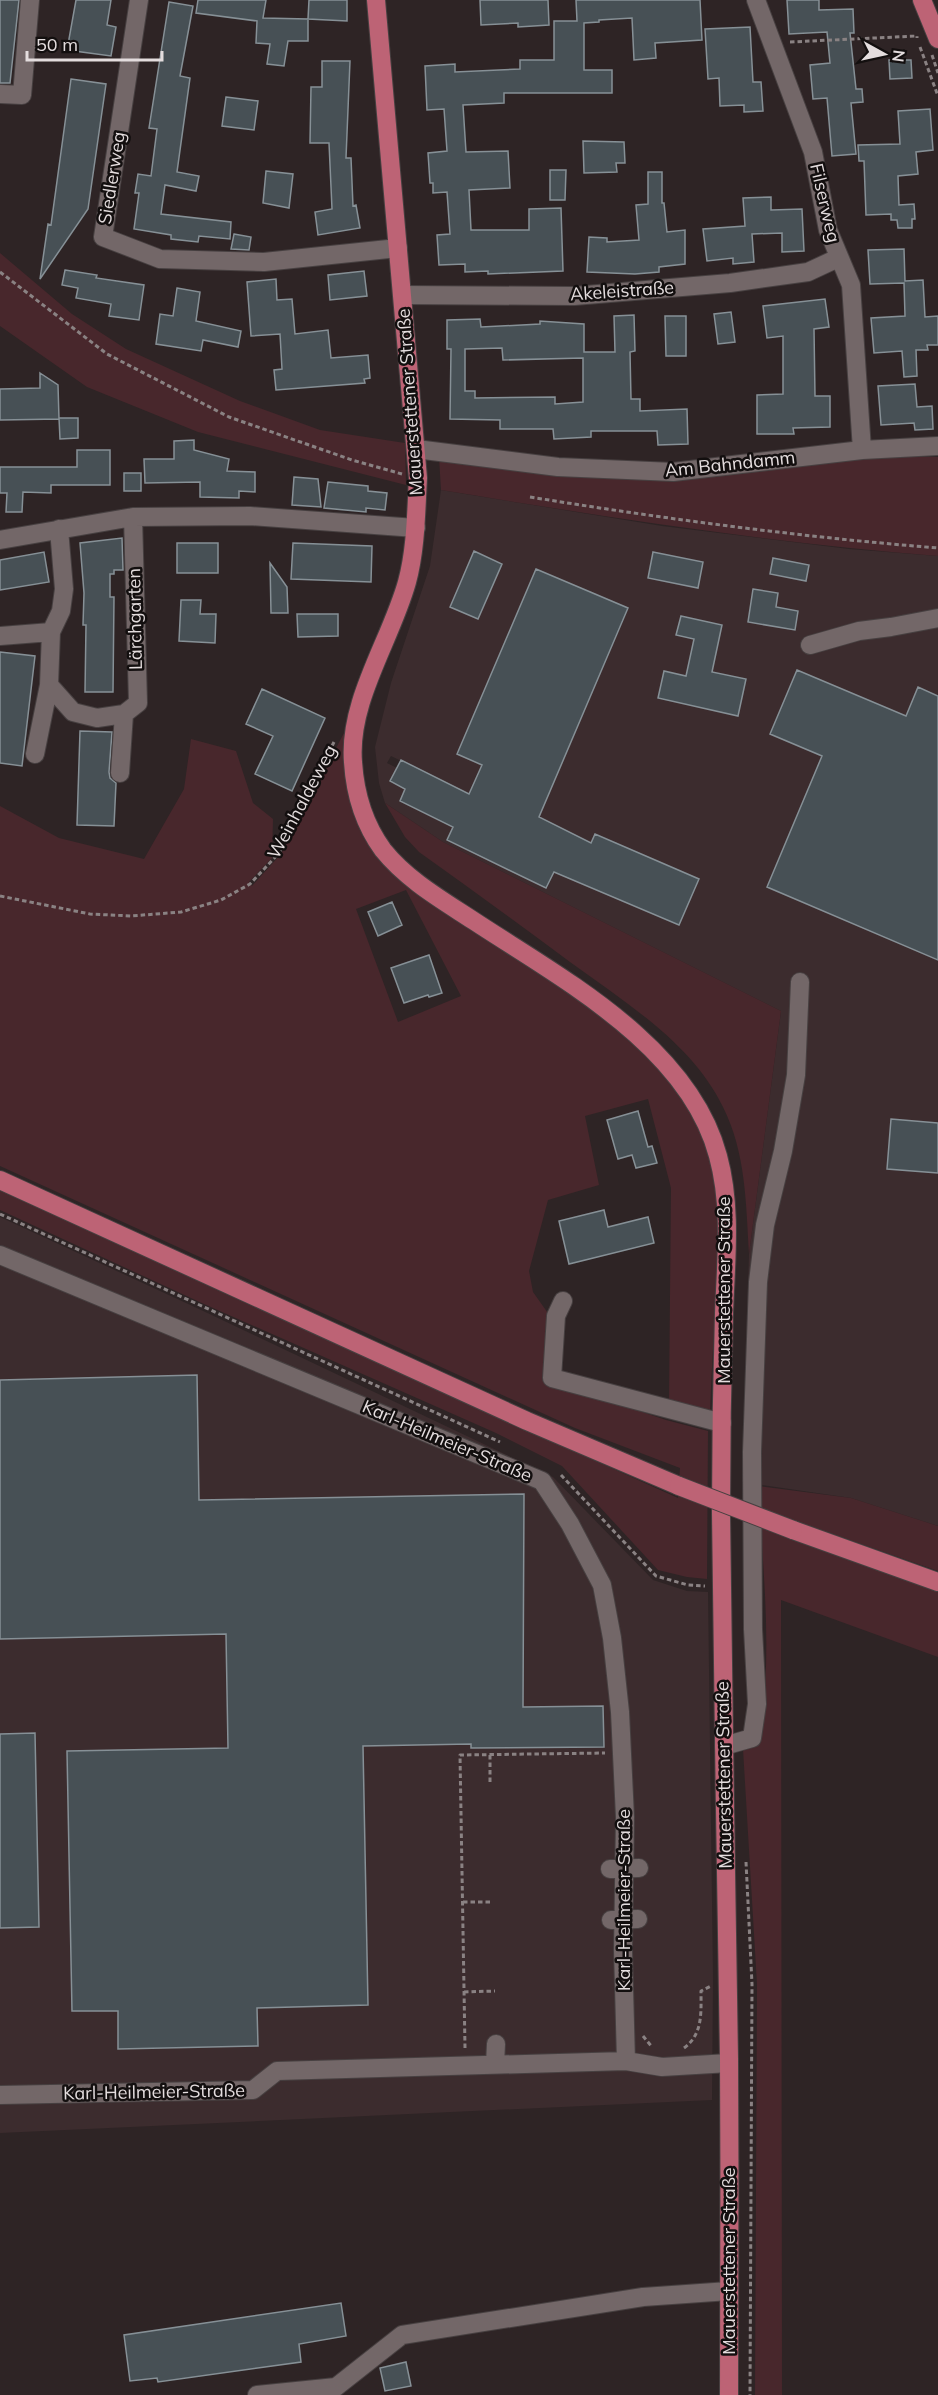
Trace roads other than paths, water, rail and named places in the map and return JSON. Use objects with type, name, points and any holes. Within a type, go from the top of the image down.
[{"type":"main road","name":"Mauerstettener Straße","points":[[376,0],[418,478],[416,528],[407,582],[357,716],[352,756],[357,799],[367,824],[384,851],[419,885],[585,994],[652,1049],[682,1083],[705,1122],[716,1149],[725,1192],[728,1244],[721,1512],[729,2064],[729,2395]]},
{"type":"main road","points":[[922,0],[938,39]]},
{"type":"main road","points":[[0,1180],[527,1421],[679,1486],[938,1582]]},
{"type":"street","points":[[0,94],[22,95],[30,0]]},
{"type":"street","name":"Siedlerweg","points":[[139,0],[103,237],[160,259],[264,262],[398,248]]},
{"type":"street","name":"Filserweg","points":[[756,0],[813,152],[828,230],[851,285],[862,450]]},
{"type":"street","name":"Akeleistraße","points":[[402,295],[574,296],[730,283],[808,272],[838,258]]},
{"type":"street","name":"Am Bahndamm","points":[[416,449],[558,467],[673,472],[862,450],[938,446]]},
{"type":"street","points":[[0,540],[133,517],[250,516],[416,528]]},
{"type":"street","name":"Lärchgarten","points":[[120,773],[124,714],[138,703],[133,517]]},
{"type":"street","points":[[35,754],[49,686],[51,632],[61,611],[64,589],[59,529]]},
{"type":"street","points":[[810,645],[859,631],[938,618]]},
{"type":"street","points":[[0,636],[51,632]]},
{"type":"street","points":[[49,686],[73,712],[97,718],[124,714]]},
{"type":"street","points":[[724,1746],[752,1738],[757,1704],[753,1629],[752,1452],[758,1282],[765,1225],[783,1151],[796,1075],[800,982]]},
{"type":"street","name":"Karl-Heilmeier-Straße","points":[[0,1255],[542,1481],[570,1524],[602,1585],[612,1638],[622,1752],[624,1817],[624,1969],[618,2020],[626,2061]]},
{"type":"street","points":[[564,1301],[556,1316],[552,1378],[722,1423]]},
{"type":"street","points":[[495,2064],[496,2044]]},
{"type":"street","name":"Karl-Heilmeier-Straße","points":[[0,2095],[253,2090],[278,2071],[668,2060],[729,2064]]},
{"type":"street","points":[[257,2395],[336,2387],[402,2335],[643,2297],[729,2291]]}]
